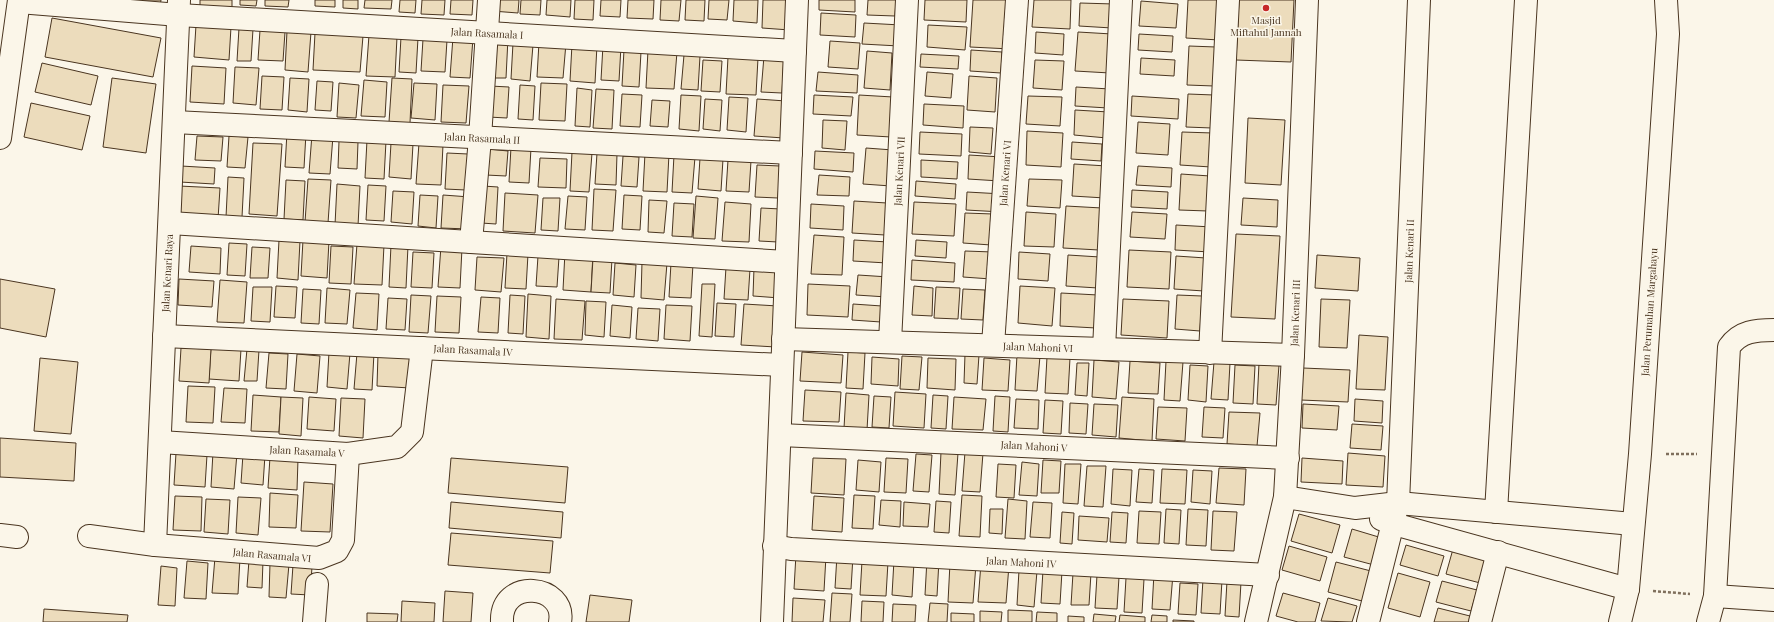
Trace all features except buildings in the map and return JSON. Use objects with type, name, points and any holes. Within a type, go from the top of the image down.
[{"type":"street","points":[[470,242],[480,138],[489,0]]},
{"type":"street","points":[[772,622],[797,0]]},
{"type":"street","name":"Jalan Kenari VII","points":[[890,342],[907,0]]},
{"type":"street","name":"Jalan Kenari VI","points":[[994,346],[1017,0]]},
{"type":"street","points":[[1104,349],[1121,0]]},
{"type":"street","points":[[1210,352],[1228,0]]},
{"type":"street","name":"Jalan Kenari III","points":[[1256,622],[1285,497],[1294,355],[1307,0]]},
{"type":"street","name":"Jalan Kenari II","points":[[1368,622],[1394,524],[1398,503],[1419,0]]},
{"type":"street","points":[[1496,512],[1526,0]]},
{"type":"street","name":"Jalan Perumahan Margahayu","points":[[1620,622],[1628,589],[1640,454],[1668,34],[1666,0]]},
{"type":"street","points":[[0,138],[19,1]]},
{"type":"street","name":"Jalan Rasamala I","points":[[19,1],[179,7],[486,33],[795,51]]},
{"type":"street","name":"Jalan Kenari Raya","points":[[155,546],[179,7]]},
{"type":"street","name":"Jalan Rasamala II","points":[[174,122],[790,153]]},
{"type":"street","points":[[170,222],[786,262]]},
{"type":"street","points":[[1708,622],[1715,596],[1729,347],[1734,340],[1749,332],[1774,330]]},
{"type":"street","name":"Jalan Rasamala IV","points":[[164,336],[782,365]]},
{"type":"street","name":"Jalan Mahoni VI","points":[[783,339],[1294,355]]},
{"type":"street","name":"Jalan Rasamala V","points":[[160,442],[348,454],[397,447],[412,432],[422,348]]},
{"type":"street","name":"Jalan Mahoni V","points":[[780,434],[1288,458]]},
{"type":"street","name":"Jalan Rasamala VI","points":[[89,536],[155,546],[319,558],[337,551],[343,540],[348,454]]},
{"type":"street","points":[[1285,497],[1356,508],[1394,524],[1628,589]]},
{"type":"street","points":[[1356,508],[1398,503],[1633,524]]},
{"type":"street","name":"Jalan Mahoni IV","points":[[774,546],[799,549],[1268,575]]},
{"type":"street","points":[[1480,622],[1498,552]]},
{"type":"street","points":[[314,622],[317,584]]},
{"type":"street","points":[[502,622],[503,610],[508,601],[515,594],[535,590],[545,594],[553,600],[558,608],[560,622]]},
{"type":"street","points":[[1715,596],[1774,600]]},
{"type":"path","points":[[1640,454],[1723,455]]},
{"type":"path","points":[[1628,589],[1715,596]]},
{"type":"place","name":"Masjid Miftahul Jannah","points":[[1266,8]]}]
